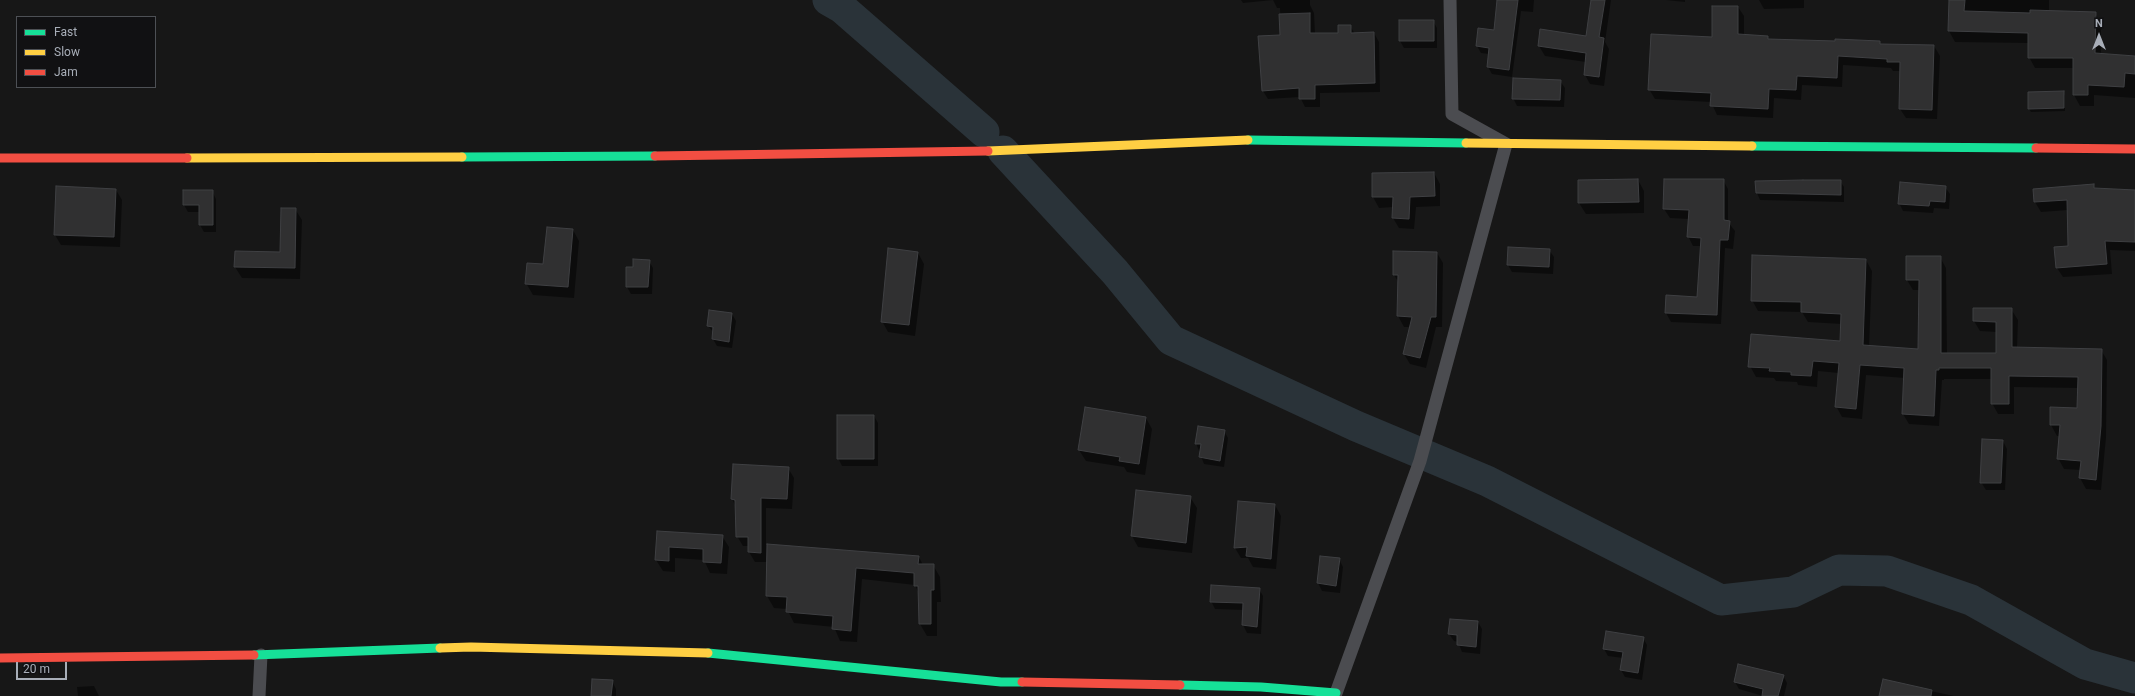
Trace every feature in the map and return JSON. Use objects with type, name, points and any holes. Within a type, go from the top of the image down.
[{"type":"street","points":[[1450,0],[1452,114],[1506,144]]},
{"type":"street","points":[[0,158],[622,157],[1003,151],[1252,140],[1506,144],[2135,149]]},
{"type":"street","points":[[0,658],[261,655],[471,647],[712,653],[1001,682],[1261,687],[1336,694],[1420,461],[1506,144]]},
{"type":"street","points":[[259,696],[261,655]]},
{"type":"building","points":[[1497,0],[1518,0],[1509,70],[1487,67],[1489,48],[1476,46],[1478,28],[1494,30]]},
{"type":"building","points":[[1591,0],[1605,0],[1599,37],[1604,38],[1599,77],[1584,75],[1586,53],[1538,46],[1540,29],[1586,36]]},
{"type":"building","points":[[1949,0],[1965,0],[1964,11],[2030,13],[2030,10],[2096,12],[2095,53],[2135,56],[2135,74],[2125,73],[2124,87],[2088,85],[2088,95],[2073,95],[2073,58],[2028,58],[2028,33],[1948,31]]},
{"type":"building","points":[[1712,6],[1738,6],[1738,34],[1768,36],[1768,39],[1835,41],[1835,39],[1880,41],[1880,44],[1934,45],[1932,110],[1899,109],[1900,62],[1887,62],[1887,59],[1838,56],[1837,78],[1797,76],[1796,90],[1769,89],[1768,109],[1710,106],[1711,93],[1648,90],[1651,34],[1712,37]]},
{"type":"building","points":[[1310,13],[1310,33],[1338,33],[1338,25],[1351,25],[1351,33],[1374,32],[1375,83],[1315,85],[1315,99],[1299,99],[1299,88],[1262,91],[1258,36],[1280,35],[1279,14]]},
{"type":"building","points":[[1399,20],[1434,20],[1434,41],[1399,41]]},
{"type":"building","points":[[1513,78],[1561,80],[1560,100],[1512,99]]},
{"type":"building","points":[[2064,91],[2064,108],[2028,109],[2028,92]]},
{"type":"building","points":[[1434,172],[1435,196],[1410,197],[1409,219],[1392,218],[1393,197],[1372,197],[1372,173]]},
{"type":"building","points":[[1638,179],[1639,202],[1578,203],[1578,180]]},
{"type":"building","points":[[1664,179],[1724,179],[1724,220],[1730,221],[1728,240],[1720,240],[1717,315],[1665,313],[1666,295],[1697,297],[1701,238],[1687,237],[1689,210],[1663,209]]},
{"type":"building","points":[[1841,180],[1841,195],[1756,193],[1755,181]]},
{"type":"building","points":[[1900,182],[1946,186],[1945,202],[1930,201],[1929,206],[1898,204]]},
{"type":"building","points":[[2094,184],[2094,188],[2135,190],[2135,242],[2105,241],[2107,264],[2056,268],[2054,247],[2068,246],[2067,200],[2034,202],[2033,189]]},
{"type":"building","points":[[56,186],[116,189],[114,237],[54,235]]},
{"type":"building","points":[[183,190],[213,190],[213,225],[199,225],[199,205],[183,205]]},
{"type":"building","points":[[281,208],[296,208],[295,268],[234,267],[235,251],[280,252]]},
{"type":"building","points":[[547,227],[573,229],[568,287],[525,284],[527,263],[543,264]]},
{"type":"building","points":[[1508,247],[1550,249],[1549,267],[1507,265]]},
{"type":"building","points":[[888,248],[918,252],[909,325],[881,322]]},
{"type":"building","points":[[1393,251],[1437,252],[1436,317],[1431,317],[1420,358],[1403,354],[1412,317],[1397,316],[1398,275],[1393,275]]},
{"type":"building","points":[[1752,255],[1866,259],[1863,345],[1918,349],[1919,280],[1906,280],[1906,256],[1941,256],[1941,353],[1996,353],[1996,322],[1973,321],[1973,308],[2012,308],[2012,347],[2102,349],[2101,426],[2096,480],[2079,478],[2081,461],[2057,459],[2060,425],[2050,425],[2050,407],[2077,408],[2078,377],[2009,376],[2009,404],[1991,404],[1991,368],[1939,368],[1939,370],[1936,370],[1934,416],[1902,414],[1904,368],[1860,365],[1856,409],[1835,407],[1839,363],[1813,361],[1811,376],[1791,375],[1791,372],[1769,371],[1770,368],[1748,367],[1751,334],[1840,341],[1841,314],[1801,312],[1801,302],[1751,301]]},
{"type":"building","points":[[633,259],[650,260],[648,287],[626,287],[626,267],[633,267]]},
{"type":"building","points":[[709,310],[732,313],[729,342],[712,339],[713,327],[707,326]]},
{"type":"building","points":[[1085,407],[1146,417],[1139,464],[1119,461],[1120,457],[1078,450]]},
{"type":"building","points":[[837,415],[874,415],[874,459],[837,459]]},
{"type":"building","points":[[1198,426],[1225,430],[1220,461],[1199,457],[1201,444],[1195,444]]},
{"type":"building","points":[[1982,439],[2003,440],[2001,483],[1980,483]]},
{"type":"building","points":[[733,464],[789,467],[787,499],[761,498],[761,553],[748,552],[748,537],[736,537],[735,500],[731,499]]},
{"type":"building","points":[[1136,490],[1191,496],[1186,543],[1131,536]]},
{"type":"building","points":[[1238,501],[1275,504],[1271,559],[1246,556],[1247,547],[1234,548]]},
{"type":"building","points":[[657,531],[723,535],[721,563],[703,562],[703,549],[669,547],[669,561],[655,560]]},
{"type":"building","points":[[767,544],[919,556],[918,564],[934,564],[934,590],[931,590],[931,624],[919,624],[918,586],[914,586],[914,573],[856,568],[851,631],[832,629],[833,616],[786,612],[787,597],[766,596]]},
{"type":"building","points":[[1320,556],[1340,558],[1336,586],[1317,583]]},
{"type":"building","points":[[1211,585],[1260,588],[1257,627],[1242,625],[1243,603],[1210,602]]},
{"type":"building","points":[[1450,619],[1478,621],[1476,647],[1457,645],[1457,635],[1448,634]]},
{"type":"building","points":[[1606,631],[1644,637],[1638,673],[1620,670],[1623,652],[1603,649]]},
{"type":"building","points":[[1738,664],[1784,675],[1778,696],[1762,696],[1763,689],[1734,682]]},
{"type":"building","points":[[592,679],[613,680],[611,696],[591,696]]},
{"type":"building","points":[[1883,679],[1932,690],[1931,696],[1879,696]]},
{"type":"waterway","points":[[828,0],[842,8],[984,132]]},
{"type":"waterway","points":[[1003,151],[1115,272],[1171,340],[1356,426],[1487,481],[1721,600],[1793,592],[1839,570],[1887,571],[1971,600],[2085,664],[2135,678]]},
{"type":"traffic: fast","points":[[1248,140],[1466,143]]},
{"type":"traffic: fast","points":[[1752,146],[2036,148]]},
{"type":"traffic: fast","points":[[462,157],[655,156]]},
{"type":"traffic: fast","points":[[254,655],[440,648]]},
{"type":"traffic: fast","points":[[708,653],[1001,682],[1022,682]]},
{"type":"traffic: fast","points":[[1180,685],[1261,687],[1336,693]]},
{"type":"traffic: slow","points":[[988,151],[1248,140]]},
{"type":"traffic: slow","points":[[1466,143],[1752,146]]},
{"type":"traffic: slow","points":[[187,158],[462,157]]},
{"type":"traffic: slow","points":[[440,648],[471,647],[708,653]]},
{"type":"traffic: jam","points":[[2036,148],[2135,149]]},
{"type":"traffic: jam","points":[[655,156],[988,151]]},
{"type":"traffic: jam","points":[[0,158],[187,158]]},
{"type":"traffic: jam","points":[[0,658],[254,655]]},
{"type":"traffic: jam","points":[[1022,682],[1180,685]]}]
